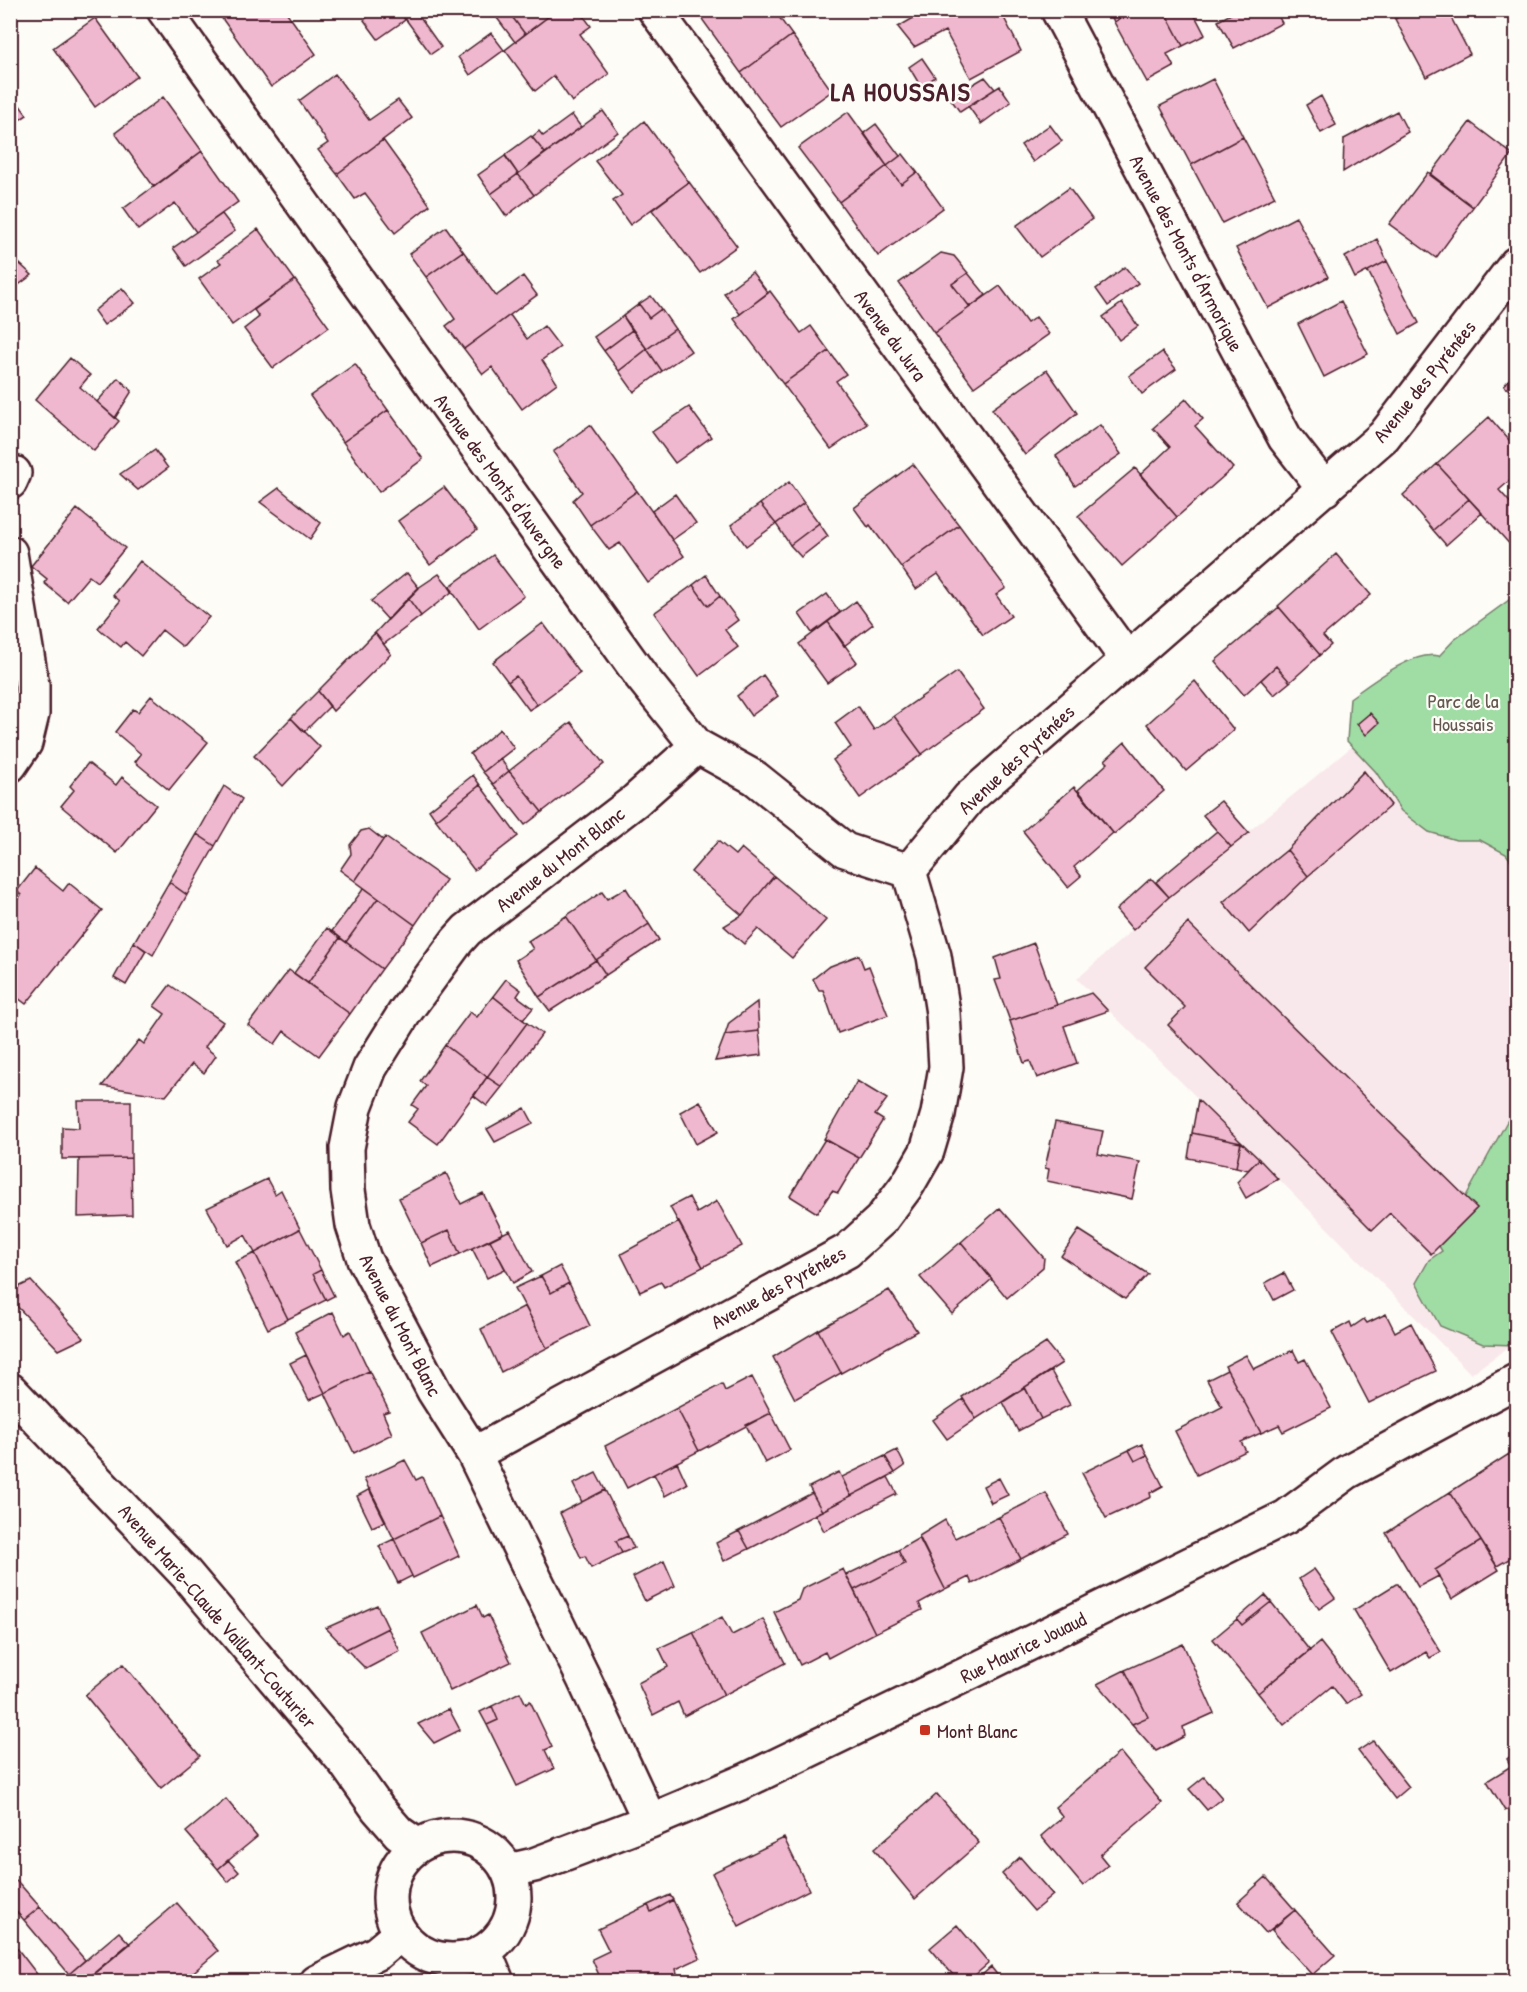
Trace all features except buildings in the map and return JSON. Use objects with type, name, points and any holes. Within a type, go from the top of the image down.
[{"type":"street","name":"Avenue des Monts d'Auvergne","points":[[164,10],[640,676],[697,746],[755,777],[845,850],[909,871]]},
{"type":"street","name":"Avenue du Jura","points":[[655,10],[1127,659]]},
{"type":"street","name":"Avenue des Monts d'Armorique","points":[[1058,10],[1285,438],[1325,489]]},
{"type":"street","name":"Avenue des Pyrénées","points":[[474,1454],[847,1251],[881,1220],[908,1184],[927,1151],[938,1114],[946,1067],[943,1013],[934,956],[909,871],[969,798],[1384,436],[1516,264]]},
{"type":"street","points":[[10,553],[32,685],[32,714],[25,743],[10,765]]},
{"type":"street","name":"Avenue du Mont Blanc","points":[[650,1821],[584,1679],[474,1454],[434,1391],[364,1259],[353,1225],[348,1190],[347,1148],[355,1107],[370,1068],[393,1030],[462,935],[635,801],[697,746]]},
{"type":"street","name":"Rue Maurice Jouaud","points":[[508,1871],[534,1865],[650,1821],[788,1760],[1286,1517],[1347,1472],[1516,1381]]},
{"type":"street","name":"Avenue Marie-Claude Vaillant-Couturier","points":[[10,1390],[186,1574],[344,1761],[378,1809],[399,1833],[418,1845]]},
{"type":"street","points":[[458,1835],[471,1838],[494,1851],[508,1871],[514,1893],[511,1916],[501,1936],[484,1951],[462,1959],[439,1959],[417,1950],[401,1933],[392,1914],[391,1882],[401,1862],[418,1845],[427,1840],[458,1835]]},
{"type":"street","points":[[317,1982],[377,1953],[401,1933]]},
{"type":"street","points":[[484,1951],[497,1982]]},
{"type":"shaded area","points":[[1366,735],[1516,838],[1516,1105],[1465,1197],[1477,1208],[1439,1246],[1510,1346],[1471,1374],[1077,979],[1169,897]]},
{"type":"green space","name":"Parc de la Houssais","points":[[1516,595],[1516,867],[1506,854],[1480,840],[1456,840],[1429,832],[1401,811],[1376,772],[1347,741],[1350,698],[1405,663],[1429,655],[1439,656],[1454,640]]},
{"type":"green space","points":[[1516,1105],[1516,1345],[1483,1344],[1440,1326],[1416,1283],[1429,1260],[1442,1251],[1439,1246],[1477,1208],[1465,1198]]},
{"type":"place","name":"Mont Blanc","points":[[925,1730]]},
{"type":"district","name":"LA HOUSSAIS","points":[[901,91]]}]
